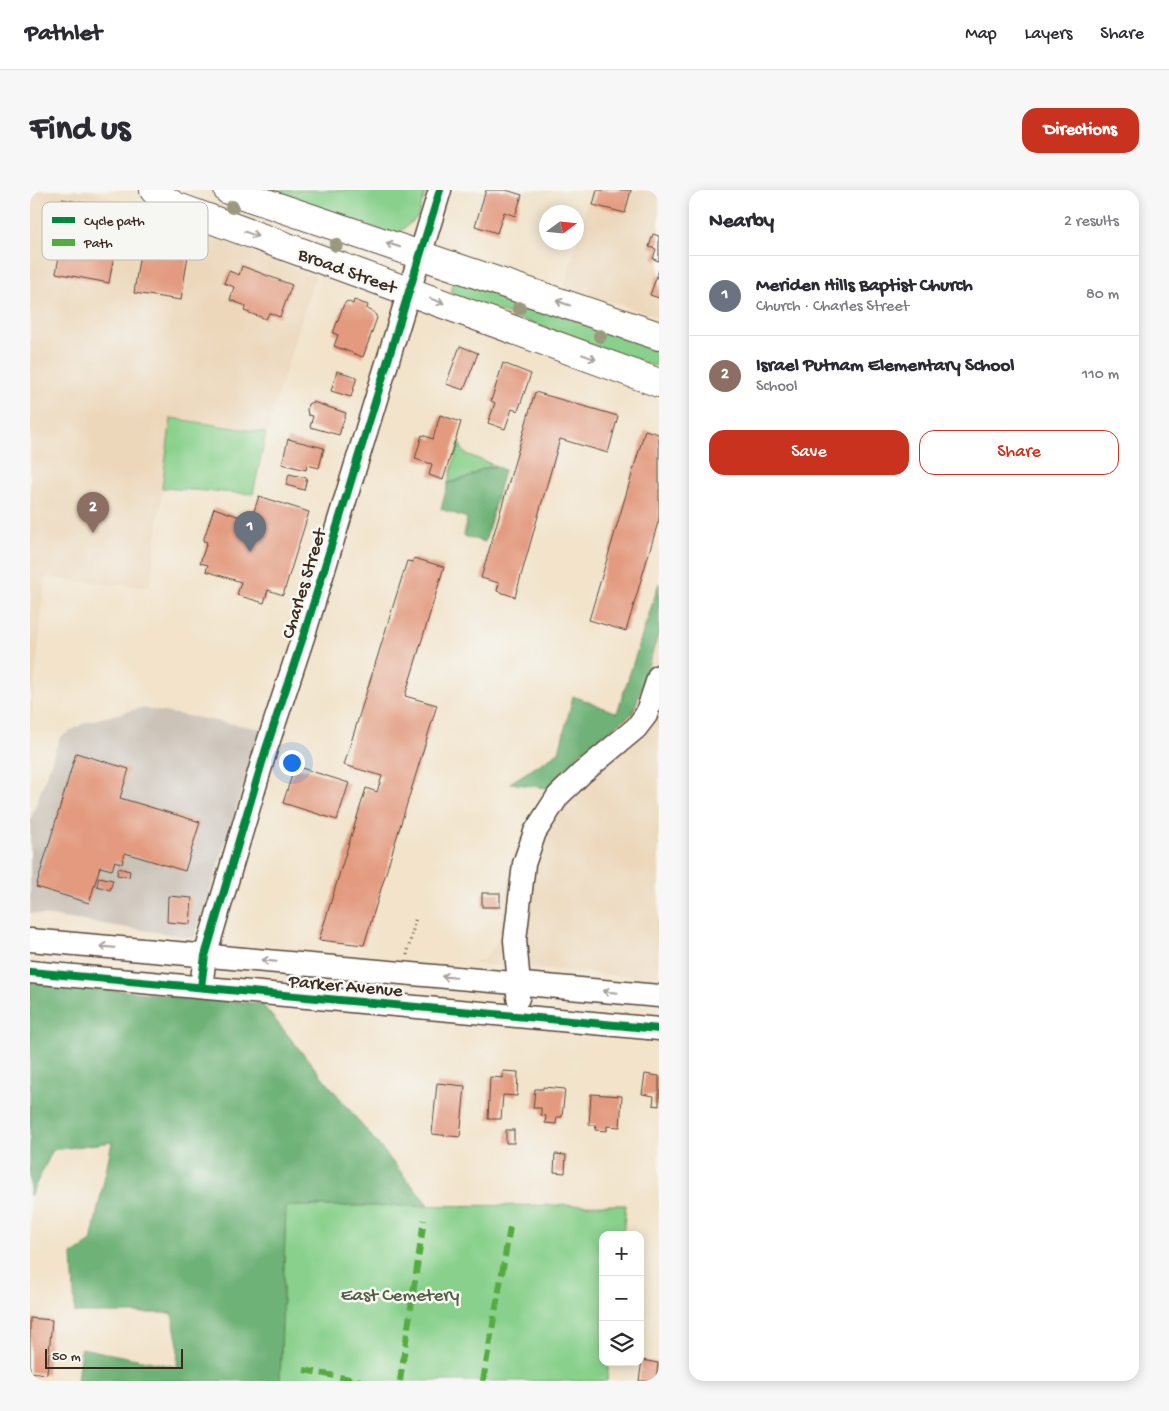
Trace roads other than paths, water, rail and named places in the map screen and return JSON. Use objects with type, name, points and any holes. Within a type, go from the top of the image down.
[{"type":"main road","name":"Broad Street","points":[[154,190],[169,202]]},
{"type":"main road","name":"Broad Street","points":[[228,190],[659,336]]},
{"type":"main road","name":"Broad Street","points":[[208,218],[659,383]]},
{"type":"street","name":"Charles Street","points":[[201,987],[205,956],[266,749],[306,628],[440,190]]},
{"type":"street","points":[[516,1016],[519,984],[515,940],[524,864],[535,832],[558,796],[582,773],[636,728],[646,715],[659,676]]},
{"type":"street","name":"Parker Avenue","points":[[30,940],[659,996]]},
{"type":"street","name":"Parker Avenue","points":[[30,972],[659,1029]]},
{"type":"place","name":"Israel Putnam Elementary School","points":[[93,533]]},
{"type":"place","name":"Meriden Hills Baptist Church","points":[[250,552]]},
{"type":"park label","name":"East Cemetery","points":[[400,1293]]}]
